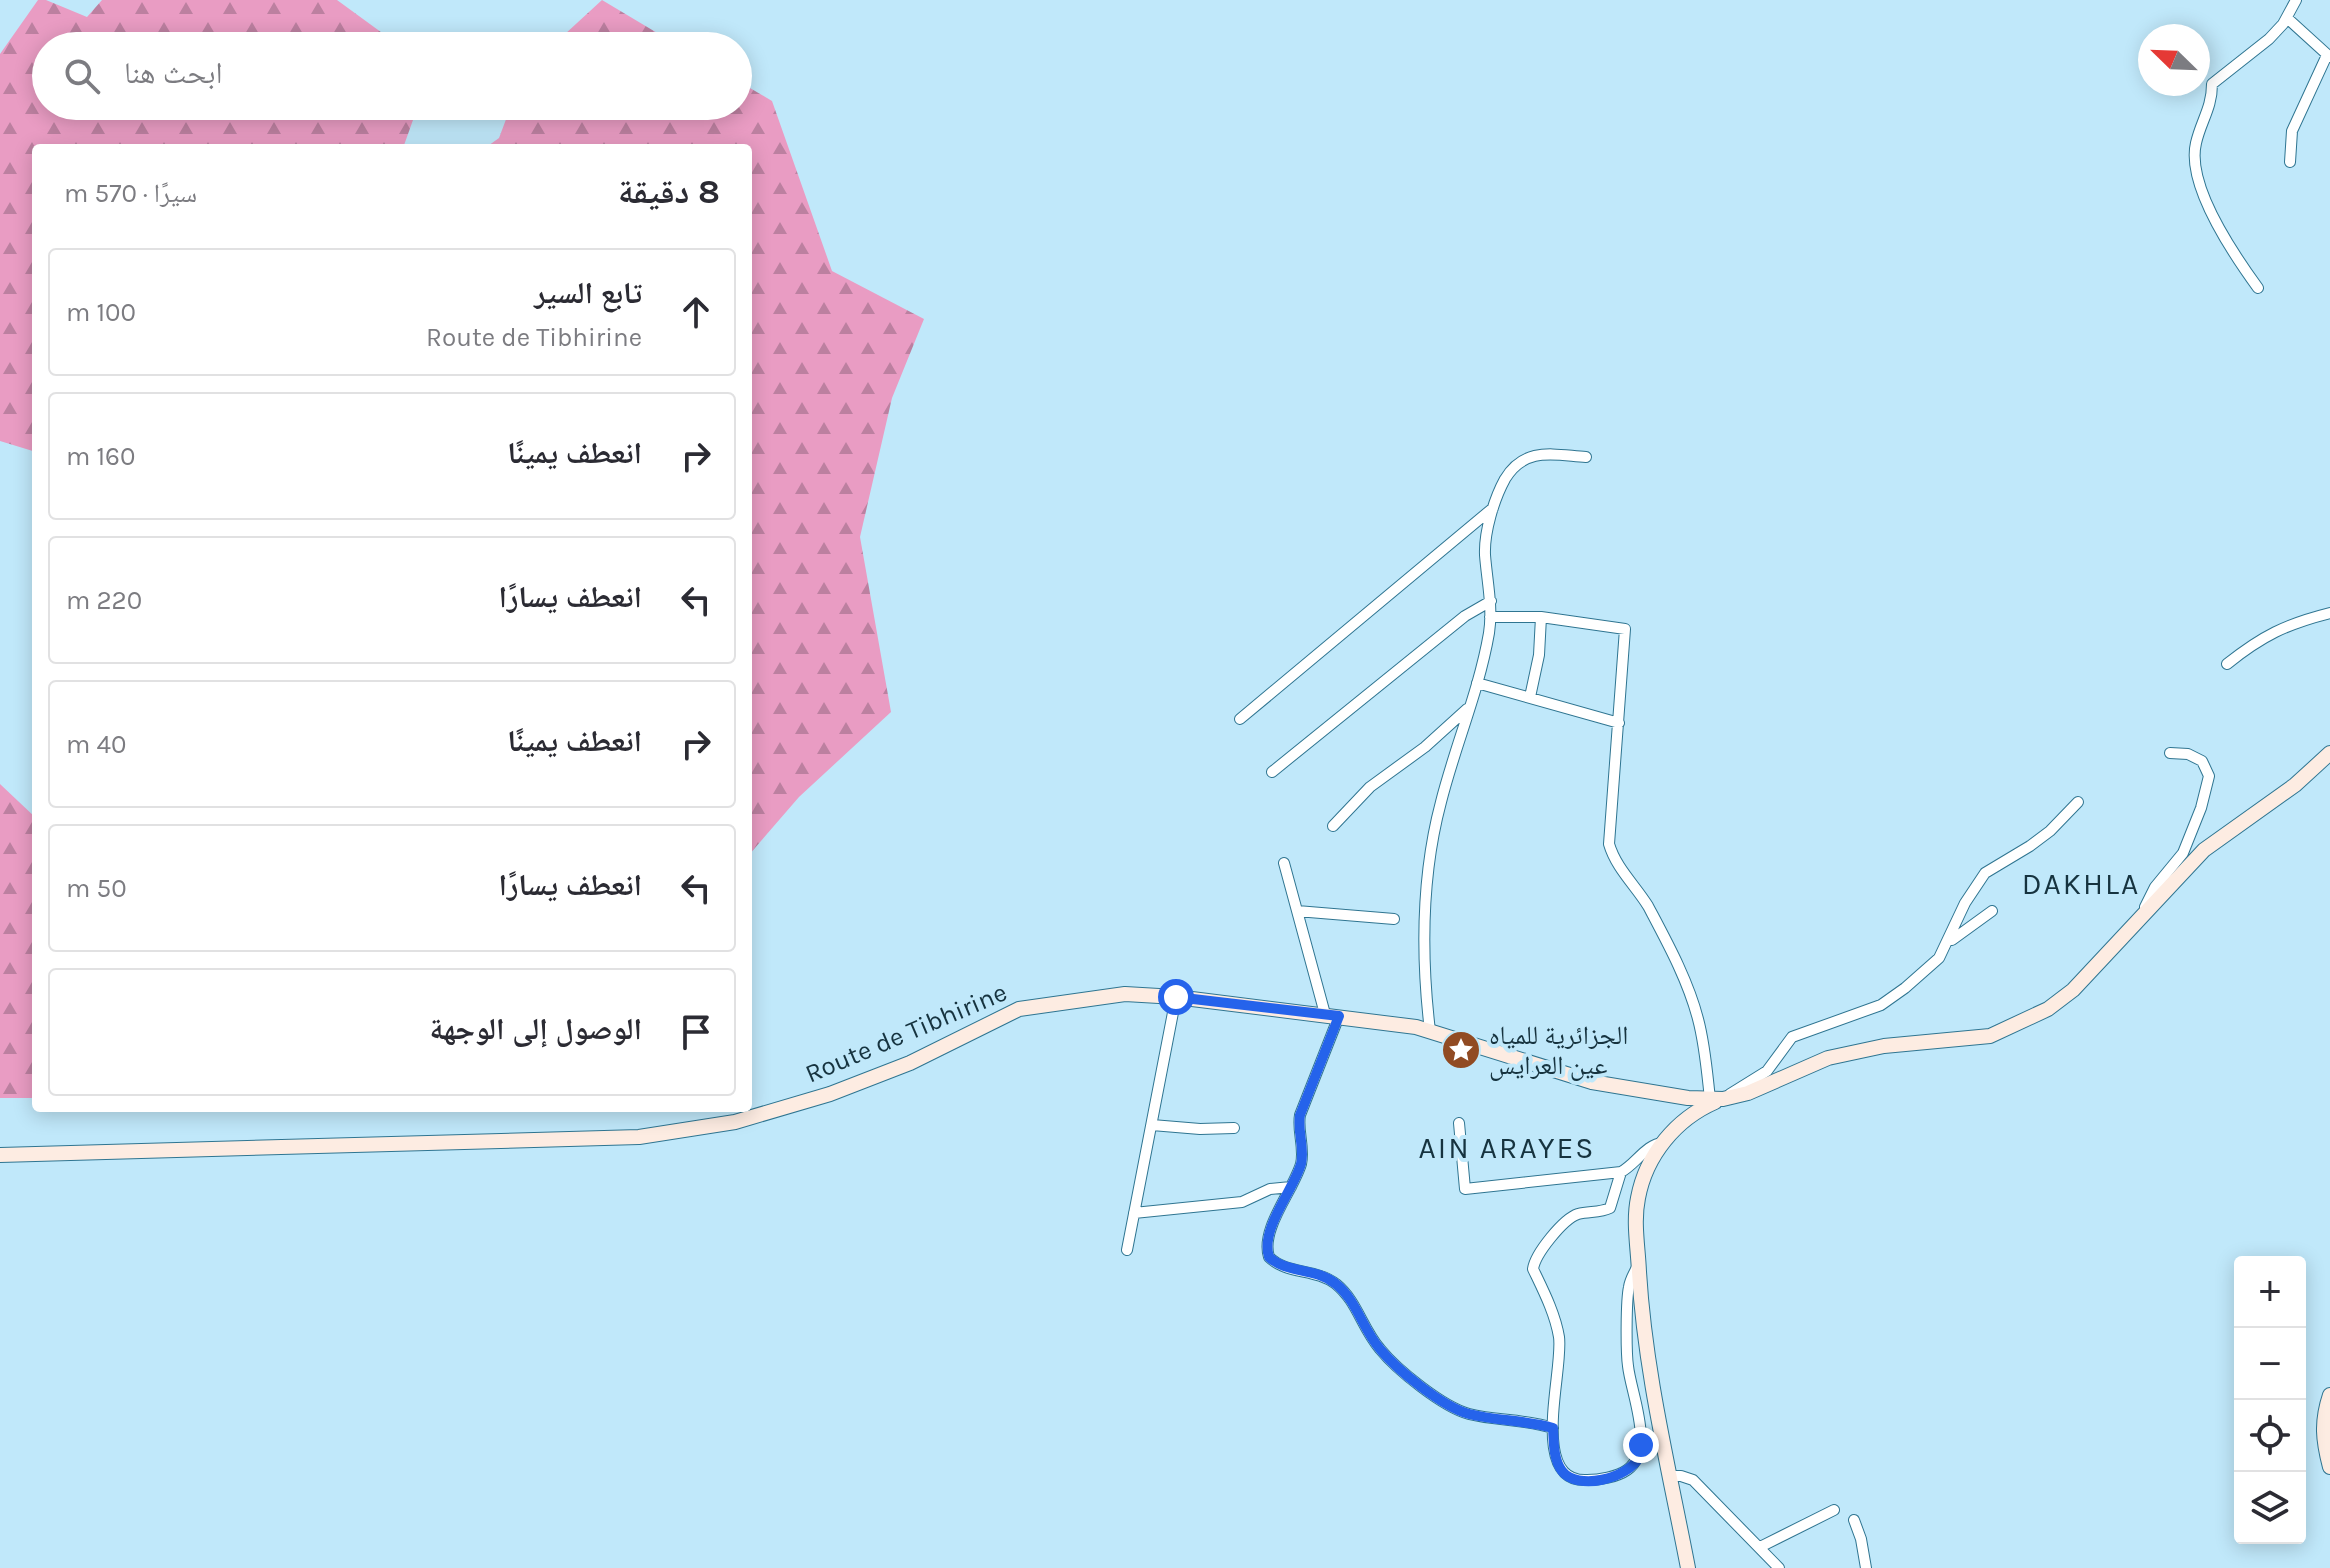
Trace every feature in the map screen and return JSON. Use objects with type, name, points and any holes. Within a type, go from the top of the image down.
[{"type":"street","points":[[2258,288],[2228,247],[2205,199],[2195,160],[2196,143],[2212,98],[2212,84],[2269,39],[2287,18],[2296,0]]},
{"type":"street","points":[[2287,18],[2329,56],[2292,131],[2290,162]]},
{"type":"street","points":[[1430,1031],[1424,983],[1429,860],[1440,803],[1477,683],[1489,632],[1491,601],[1485,551],[1493,508],[1506,478],[1521,462],[1536,453],[1586,457]]},
{"type":"street","points":[[1240,719],[1493,508]]},
{"type":"street","points":[[1272,772],[1465,616],[1491,601]]},
{"type":"street","points":[[2227,664],[2256,640],[2278,629],[2330,613]]},
{"type":"street","points":[[1490,617],[1541,617],[1625,629],[1609,844],[1619,867],[1633,882],[1648,908],[1689,992],[1716,1099]]},
{"type":"street","points":[[1530,697],[1539,655],[1541,617]]},
{"type":"street","points":[[1477,683],[1619,723]]},
{"type":"street","points":[[1333,826],[1370,787],[1425,747],[1469,707]]},
{"type":"street","points":[[2140,917],[2155,887],[2183,853],[2201,808],[2209,776],[2202,761],[2188,754],[2170,753]]},
{"type":"street","name":"Route de Tibhirine","points":[[0,1155],[639,1137],[735,1122],[830,1094],[910,1063],[1019,1009],[1125,994],[1176,997],[1416,1027],[1592,1082],[1688,1098],[1716,1099],[1748,1093],[1828,1058],[1884,1046],[1990,1036],[2048,1009],[2073,990],[2204,850],[2295,785],[2330,753]]},
{"type":"street","points":[[1688,1568],[1652,1395],[1642,1320],[1635,1216],[1645,1173],[1679,1123],[1767,1071],[1792,1037],[1881,1005],[1905,988],[1939,958],[1965,903],[1985,873],[2050,831],[2078,802]]},
{"type":"street","points":[[1284,863],[1332,1015],[1300,1115],[1298,1128],[1302,1162],[1266,1248],[1273,1261],[1286,1268],[1319,1273],[1351,1297],[1368,1333],[1381,1351],[1396,1366],[1455,1409],[1470,1414],[1531,1421],[1553,1428]]},
{"type":"street","points":[[1297,911],[1394,919]]},
{"type":"street","points":[[1947,944],[1967,926],[1992,911]]},
{"type":"street","points":[[1127,1250],[1176,997]]},
{"type":"street","points":[[1459,1123],[1465,1189],[1621,1172],[1632,1166],[1652,1145],[1663,1143]]},
{"type":"street","points":[[1152,1125],[1234,1128]]},
{"type":"street","points":[[1621,1172],[1610,1208],[1576,1214],[1566,1221],[1534,1261],[1533,1269],[1560,1339],[1553,1428],[1558,1465],[1564,1474],[1576,1481],[1600,1480],[1627,1470],[1639,1457],[1641,1426],[1627,1362],[1628,1289],[1639,1264]]},
{"type":"street","points":[[1134,1213],[1242,1202],[1270,1189],[1291,1187]]},
{"type":"street","points":[[2330,1395],[2323,1415],[2322,1438],[2330,1467]]},
{"type":"street","points":[[1671,1476],[1693,1480],[1775,1566]]},
{"type":"street","points":[[1760,1547],[1834,1510]]},
{"type":"street","points":[[1854,1520],[1866,1568]]},
{"type":"green space","points":[[38,0],[46,0],[87,17],[102,0],[337,0],[381,32],[32,32],[32,120],[413,120],[404,144],[32,144],[32,451],[0,441],[0,54]]},
{"type":"green space","points":[[602,0],[656,32],[567,32]]},
{"type":"green space","points":[[752,89],[772,101],[832,271],[924,319],[892,398],[860,537],[891,712],[799,797],[752,851],[752,144],[491,144],[499,138],[506,120],[752,120]]},
{"type":"green space","points":[[0,784],[32,814],[32,1098],[0,1098]]},
{"type":"place","name":"الجزائرية للمياه عين العرايس","points":[[1461,1050]]},
{"type":"district","name":"DAKHLA","points":[[2081,884]]},
{"type":"district","name":"AIN ARAYES","points":[[1507,1148]]},
{"type":"route","points":[[1176,997],[1339,1016],[1300,1115],[1298,1128],[1302,1162],[1266,1248],[1273,1261],[1286,1268],[1319,1273],[1332,1281],[1351,1297],[1368,1333],[1381,1351],[1396,1366],[1455,1409],[1470,1414],[1531,1421],[1553,1428],[1558,1465],[1564,1474],[1576,1481],[1600,1480],[1627,1470],[1639,1457],[1641,1445]]}]
